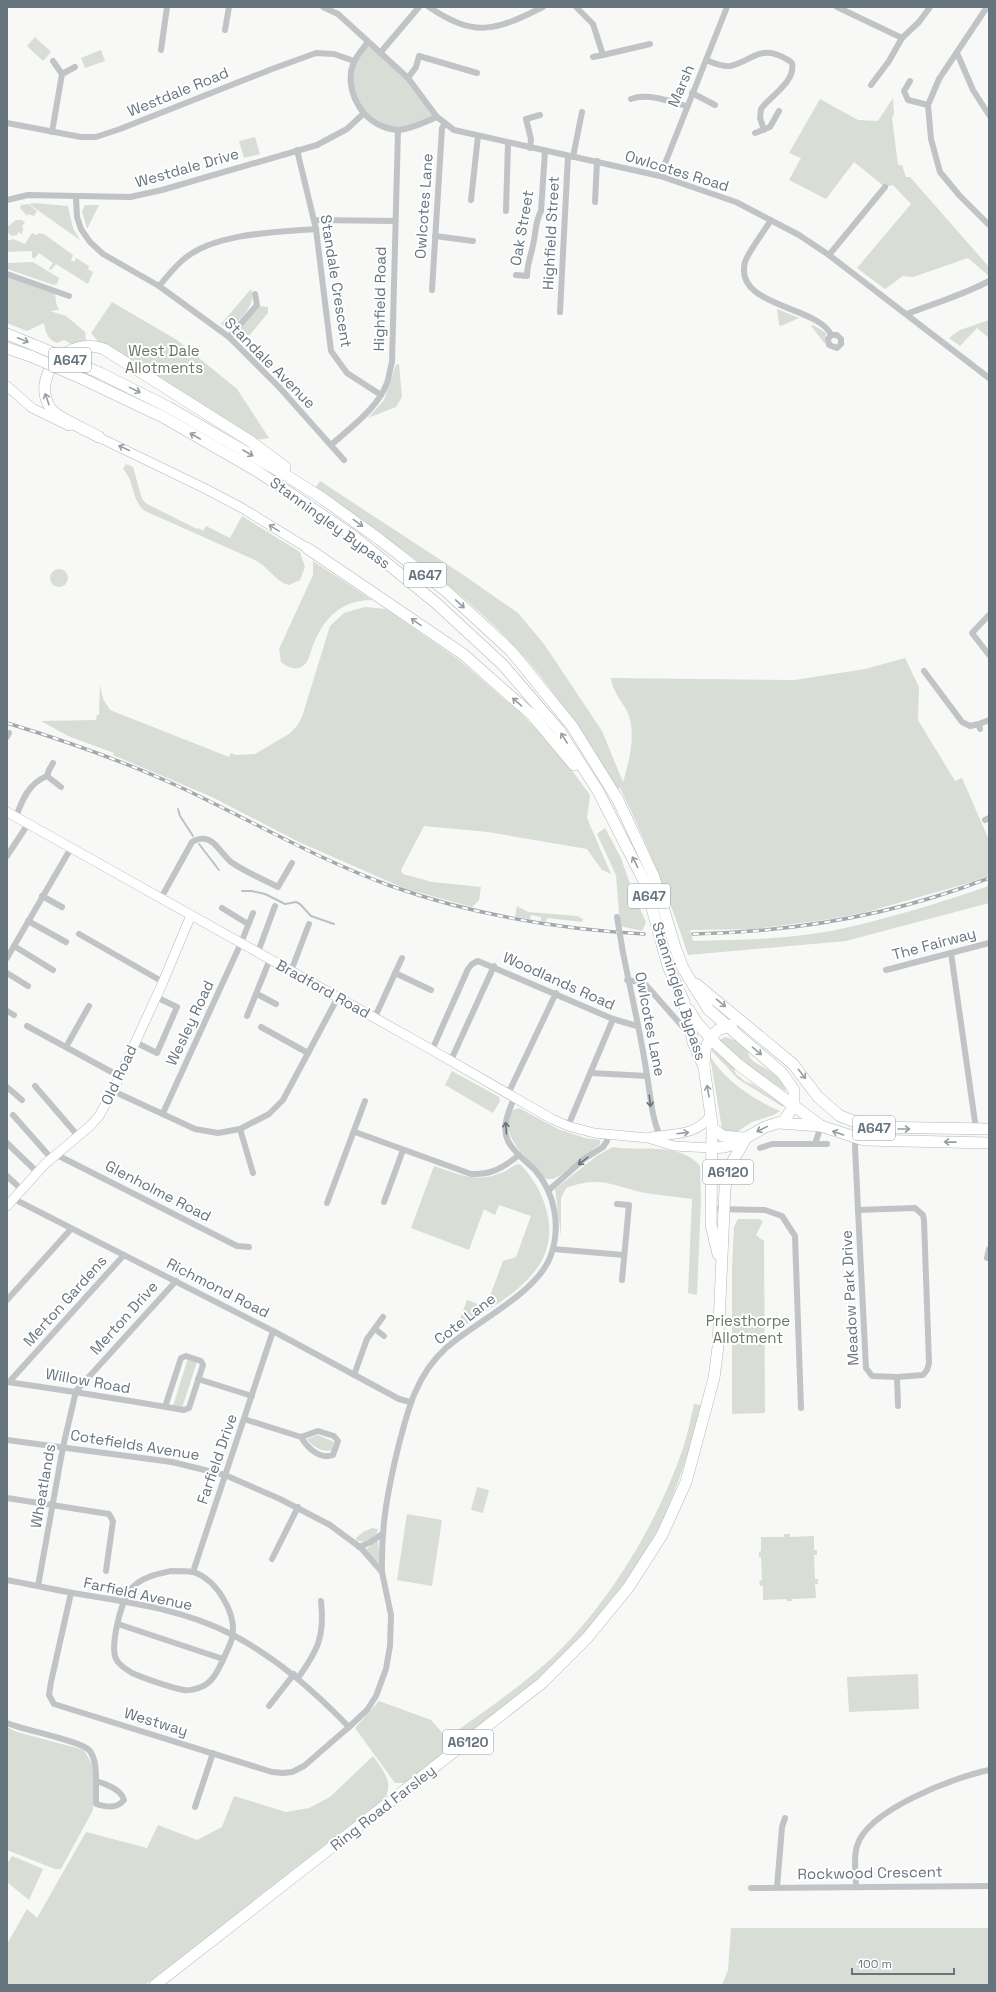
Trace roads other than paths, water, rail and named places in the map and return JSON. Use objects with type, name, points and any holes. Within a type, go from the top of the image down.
[{"type":"highway","name":"Stanningley Bypass","points":[[7,334],[100,373],[168,407],[322,498],[447,592],[511,651],[572,726],[618,800],[654,878],[675,947],[682,966],[690,980],[710,1010],[788,1078],[794,1090],[794,1105]]},
{"type":"highway","points":[[99,437],[52,411],[45,398],[44,385],[57,360],[74,348],[85,345],[96,346],[104,349],[250,441],[322,498]]},
{"type":"highway","name":"Stanningley Bypass","points":[[7,348],[83,379],[162,417],[257,471],[352,535],[436,603],[503,665],[559,730],[598,791],[645,883],[668,966],[684,1002],[692,1037],[704,1067]]},
{"type":"highway","points":[[307,548],[462,654],[532,715],[578,770],[619,832]]},
{"type":"highway","name":"A647","points":[[690,980],[794,1064],[818,1097],[840,1116],[870,1127],[989,1129]]},
{"type":"highway","name":"A647","points":[[684,1002],[697,1023],[710,1038],[739,1065],[820,1126],[856,1138],[873,1140],[989,1143]]},
{"type":"highway","points":[[752,1029],[741,1025],[727,1026],[718,1030],[710,1038],[705,1050],[704,1067],[712,1128],[711,1148],[724,1147],[746,1138],[765,1127],[780,1123],[820,1126]]},
{"type":"highway","points":[[780,1123],[790,1114],[794,1105]]},
{"type":"highway","points":[[712,1128],[723,1136],[746,1138]]},
{"type":"highway","name":"A6120","points":[[720,1266],[727,1177],[734,1158],[746,1138]]},
{"type":"highway","name":"A6120","points":[[711,1148],[711,1225],[720,1266]]},
{"type":"highway","name":"Ring Road Farsley","points":[[155,1985],[542,1683],[588,1638],[628,1588],[662,1536],[686,1482],[701,1431],[714,1378],[718,1341],[720,1266]]},
{"type":"main road","points":[[7,386],[32,408],[48,417],[99,437],[148,460],[230,502],[307,548]]},
{"type":"main road","name":"Bradford Road","points":[[7,812],[451,1060],[511,1096],[568,1126],[607,1134],[648,1138],[674,1146],[711,1148]]},
{"type":"main road","name":"Old Road","points":[[10,1203],[53,1156],[90,1126],[99,1116],[113,1091],[163,982],[191,915]]},
{"type":"main road","name":"Bradford Road","points":[[648,1138],[691,1132],[698,1129],[711,1116]]},
{"type":"street","points":[[160,50],[167,7]]},
{"type":"street","points":[[225,30],[229,7]]},
{"type":"street","name":"Owlcotes Road","points":[[323,7],[338,14],[408,78],[437,117],[454,130],[660,176],[736,202],[771,220],[829,255],[989,378]]},
{"type":"street","points":[[380,52],[419,7]]},
{"type":"street","points":[[429,7],[449,20],[472,28],[492,27],[516,20],[543,7]]},
{"type":"street","points":[[576,7],[593,24],[603,55]]},
{"type":"street","name":"Marsh","points":[[660,176],[686,106],[727,7]]},
{"type":"street","points":[[837,7],[902,38]]},
{"type":"street","points":[[871,85],[889,60],[902,38],[919,22],[930,7]]},
{"type":"street","points":[[987,7],[939,79],[928,104],[931,139],[940,172],[959,195],[989,225]]},
{"type":"street","points":[[368,42],[354,60],[351,72],[353,93],[362,114],[378,125],[398,130],[422,124],[437,117]]},
{"type":"street","points":[[593,57],[650,44]]},
{"type":"street","name":"Westdale Road","points":[[7,123],[81,137],[96,137],[316,53],[334,54],[354,60]]},
{"type":"street","points":[[706,60],[720,65],[731,66],[754,55],[765,53],[775,54],[792,63],[792,68],[785,84],[760,109],[760,118],[764,130]]},
{"type":"street","points":[[957,53],[973,90],[989,115]]},
{"type":"street","points":[[408,78],[416,67],[419,56],[477,73]]},
{"type":"street","points":[[52,132],[62,74],[53,61]]},
{"type":"street","points":[[62,74],[75,67]]},
{"type":"street","points":[[910,81],[904,90],[908,100],[917,104],[928,104]]},
{"type":"street","points":[[692,93],[715,105]]},
{"type":"street","points":[[632,99],[638,97],[665,100],[686,106]]},
{"type":"street","points":[[755,133],[774,124],[780,111]]},
{"type":"street","name":"Highfield Street","points":[[560,312],[570,156],[582,112]]},
{"type":"street","name":"Westdale Drive","points":[[7,200],[28,195],[130,197],[162,190],[317,145],[347,129],[362,114]]},
{"type":"street","points":[[530,148],[531,139],[526,119],[540,115]]},
{"type":"street","name":"Owlcotes Lane","points":[[432,290],[442,128],[445,124]]},
{"type":"street","name":"Highfield Road","points":[[331,445],[362,417],[381,395],[387,383],[392,362],[398,130]]},
{"type":"street","points":[[472,200],[478,136]]},
{"type":"street","points":[[506,211],[508,143]]},
{"type":"street","name":"Standale Crescent","points":[[297,150],[316,228],[331,351],[347,373],[381,395]]},
{"type":"street","name":"Oak Street","points":[[516,275],[527,276],[528,263],[537,218],[541,211],[545,151]]},
{"type":"street","points":[[595,202],[597,161]]},
{"type":"street","points":[[829,255],[885,187]]},
{"type":"street","name":"Standale Avenue","points":[[76,197],[77,217],[81,229],[90,242],[103,254],[159,286],[228,337],[279,387],[344,460]]},
{"type":"street","points":[[314,220],[395,221]]},
{"type":"street","points":[[771,220],[745,262],[745,275],[753,290],[764,298],[807,317],[826,328],[831,336]]},
{"type":"street","points":[[159,286],[185,258],[218,241],[259,234],[316,228]]},
{"type":"street","points":[[435,236],[473,241]]},
{"type":"street","points":[[7,274],[69,296]]},
{"type":"street","points":[[907,314],[936,302],[966,293],[989,281]]},
{"type":"street","points":[[255,294],[257,305]]},
{"type":"street","points":[[228,337],[257,305],[264,304]]},
{"type":"street","points":[[989,615],[972,632],[989,655]]},
{"type":"street","points":[[924,671],[962,722],[970,726],[980,726],[989,720]]},
{"type":"street","points":[[47,776],[48,770],[53,763]]},
{"type":"street","points":[[47,776],[61,787]]},
{"type":"street","points":[[16,817],[21,801],[30,788],[41,778],[47,776]]},
{"type":"street","points":[[7,856],[28,824]]},
{"type":"street","points":[[161,898],[192,842],[198,839],[202,838],[212,841],[220,852],[231,862],[278,887],[292,863]]},
{"type":"street","points":[[7,958],[71,848]]},
{"type":"street","points":[[42,896],[62,907]]},
{"type":"street","points":[[258,952],[275,906]]},
{"type":"street","points":[[222,908],[248,924]]},
{"type":"street","name":"Wesley Road","points":[[162,1113],[241,943],[253,913]]},
{"type":"street","name":"Owlcotes Lane","points":[[617,917],[627,980],[647,1076],[653,1120],[660,1136]]},
{"type":"street","points":[[28,920],[66,942]]},
{"type":"street","points":[[291,971],[309,924]]},
{"type":"street","points":[[79,934],[163,982]]},
{"type":"street","name":"The Fairway","points":[[886,970],[989,943]]},
{"type":"street","points":[[14,946],[53,970]]},
{"type":"street","points":[[951,953],[976,1129]]},
{"type":"street","points":[[374,1017],[402,958]]},
{"type":"street","points":[[247,1016],[270,959]]},
{"type":"street","name":"Woodlands Road","points":[[432,1050],[472,964],[478,961],[494,966],[613,1019],[637,1026]]},
{"type":"street","points":[[451,1060],[494,966]]},
{"type":"street","points":[[7,973],[28,986]]},
{"type":"street","points":[[395,973],[431,990]]},
{"type":"street","points":[[627,980],[640,982],[646,985],[692,1037]]},
{"type":"street","name":"Cote Lane","points":[[382,1572],[383,1517],[410,1402],[421,1380],[442,1353],[536,1279],[550,1257],[553,1249],[556,1218],[549,1190],[536,1171],[519,1155],[508,1141],[506,1120],[511,1096],[556,993]]},
{"type":"street","points":[[257,994],[276,1004]]},
{"type":"street","points":[[135,1042],[157,1053],[177,1007],[156,997]]},
{"type":"street","points":[[113,1091],[195,1129],[218,1133],[240,1129],[269,1114],[283,1100],[338,997]]},
{"type":"street","points":[[66,1047],[89,1006]]},
{"type":"street","points":[[7,1011],[14,1015]]},
{"type":"street","points":[[568,1126],[613,1019]]},
{"type":"street","points":[[27,1026],[119,1076]]},
{"type":"street","points":[[261,1027],[308,1053]]},
{"type":"street","points":[[591,1073],[647,1076]]},
{"type":"street","points":[[35,1086],[78,1136]]},
{"type":"street","points":[[7,1087],[22,1100]]},
{"type":"street","points":[[327,1203],[355,1132],[365,1101]]},
{"type":"street","points":[[12,1115],[53,1156]]},
{"type":"street","points":[[815,1144],[820,1126]]},
{"type":"street","points":[[240,1129],[253,1173]]},
{"type":"street","points":[[355,1132],[471,1174],[484,1175],[496,1172],[519,1155]]},
{"type":"street","points":[[549,1190],[584,1159],[603,1147],[607,1141],[607,1134]]},
{"type":"street","points":[[856,1138],[855,1146],[858,1210],[914,1208],[923,1215],[929,1363],[927,1370],[923,1375],[897,1377],[898,1406]]},
{"type":"street","points":[[7,1143],[37,1172]]},
{"type":"street","points":[[760,1148],[772,1144],[827,1144]]},
{"type":"street","points":[[384,1202],[404,1150]]},
{"type":"street","name":"Glenholme Road","points":[[53,1156],[237,1246],[249,1247]]},
{"type":"street","points":[[7,1176],[22,1190]]},
{"type":"street","name":"Richmond Road","points":[[10,1203],[71,1229],[124,1255],[273,1330],[354,1376],[400,1399],[410,1402]]},
{"type":"street","points":[[616,1204],[629,1205],[622,1280]]},
{"type":"street","points":[[712,1209],[765,1210],[782,1216],[795,1236],[801,1408]]},
{"type":"street","name":"Meadow Park Drive","points":[[858,1210],[866,1368],[872,1376],[897,1377]]},
{"type":"street","points":[[7,1300],[71,1229]]},
{"type":"street","points":[[553,1249],[624,1255]]},
{"type":"street","points":[[987,1258],[989,1249]]},
{"type":"street","name":"Merton Gardens","points":[[8,1382],[124,1255]]},
{"type":"street","name":"Merton Drive","points":[[76,1391],[176,1281]]},
{"type":"street","points":[[354,1376],[368,1339],[383,1317]]},
{"type":"street","points":[[375,1329],[384,1336]]},
{"type":"street","name":"Farfield Drive","points":[[193,1572],[273,1330]]},
{"type":"street","points":[[166,1407],[181,1358],[186,1356],[201,1360],[203,1365],[198,1379],[252,1396]]},
{"type":"street","name":"Willow Road","points":[[8,1382],[76,1391],[184,1410],[189,1408],[198,1379]]},
{"type":"street","name":"Wheatlands","points":[[38,1586],[63,1447],[76,1391]]},
{"type":"street","points":[[244,1419],[301,1437],[312,1451],[326,1456],[333,1455],[338,1445],[338,1441],[334,1436],[318,1431],[301,1437]]},
{"type":"street","name":"Cotefields Avenue","points":[[7,1440],[172,1462],[225,1475],[298,1507],[330,1525],[359,1547],[382,1572]]},
{"type":"street","points":[[7,1498],[106,1513],[112,1518],[106,1571]]},
{"type":"street","points":[[272,1559],[298,1507]]},
{"type":"street","points":[[359,1547],[371,1542],[382,1534]]},
{"type":"street","points":[[172,1571],[193,1572],[213,1585],[222,1594],[232,1618],[233,1635],[217,1672],[208,1684],[200,1688],[184,1690],[133,1673],[124,1668],[116,1660],[114,1646],[118,1624],[125,1601],[131,1590],[148,1577],[172,1571]]},
{"type":"street","points":[[349,1727],[367,1710],[376,1696],[386,1669],[390,1646],[391,1615],[382,1572]]},
{"type":"street","name":"Farfield Avenue","points":[[7,1580],[71,1593],[125,1601],[181,1614],[233,1635],[296,1676],[349,1727]]},
{"type":"street","name":"Westway","points":[[71,1593],[49,1695],[54,1704],[272,1772],[283,1773],[292,1772],[304,1766],[349,1727]]},
{"type":"street","points":[[269,1706],[314,1655],[322,1628],[321,1601]]},
{"type":"street","points":[[118,1624],[223,1659]]},
{"type":"street","points":[[7,1723],[18,1728],[85,1746],[93,1758],[96,1781],[96,1804],[111,1806],[122,1803],[124,1800],[121,1794],[109,1786],[96,1781]]},
{"type":"street","points":[[195,1807],[213,1753]]},
{"type":"street","points":[[856,1886],[857,1845],[866,1831],[879,1819],[897,1806],[919,1794],[961,1778],[989,1770]]},
{"type":"street","points":[[777,1888],[782,1827],[785,1818]]},
{"type":"street","name":"Rockwood Crescent","points":[[751,1888],[989,1886]]},
{"type":"waterway","points":[[178,809],[180,816],[193,836]]},
{"type":"waterway","points":[[199,844],[219,870]]},
{"type":"waterway","points":[[242,891],[252,891],[265,894],[285,904],[296,902],[300,904],[311,916],[334,924]]},
{"type":"railway","points":[[7,723],[96,752],[161,778],[312,852],[364,876],[391,886],[484,913],[548,924],[612,932],[644,934]]},
{"type":"railway","points":[[693,934],[768,930],[843,919],[917,902],[989,878]]},
{"type":"park label","name":"West Dale Allotments","points":[[164,360]]},
{"type":"park label","name":"Priesthorpe Allotment","points":[[748,1330]]}]
